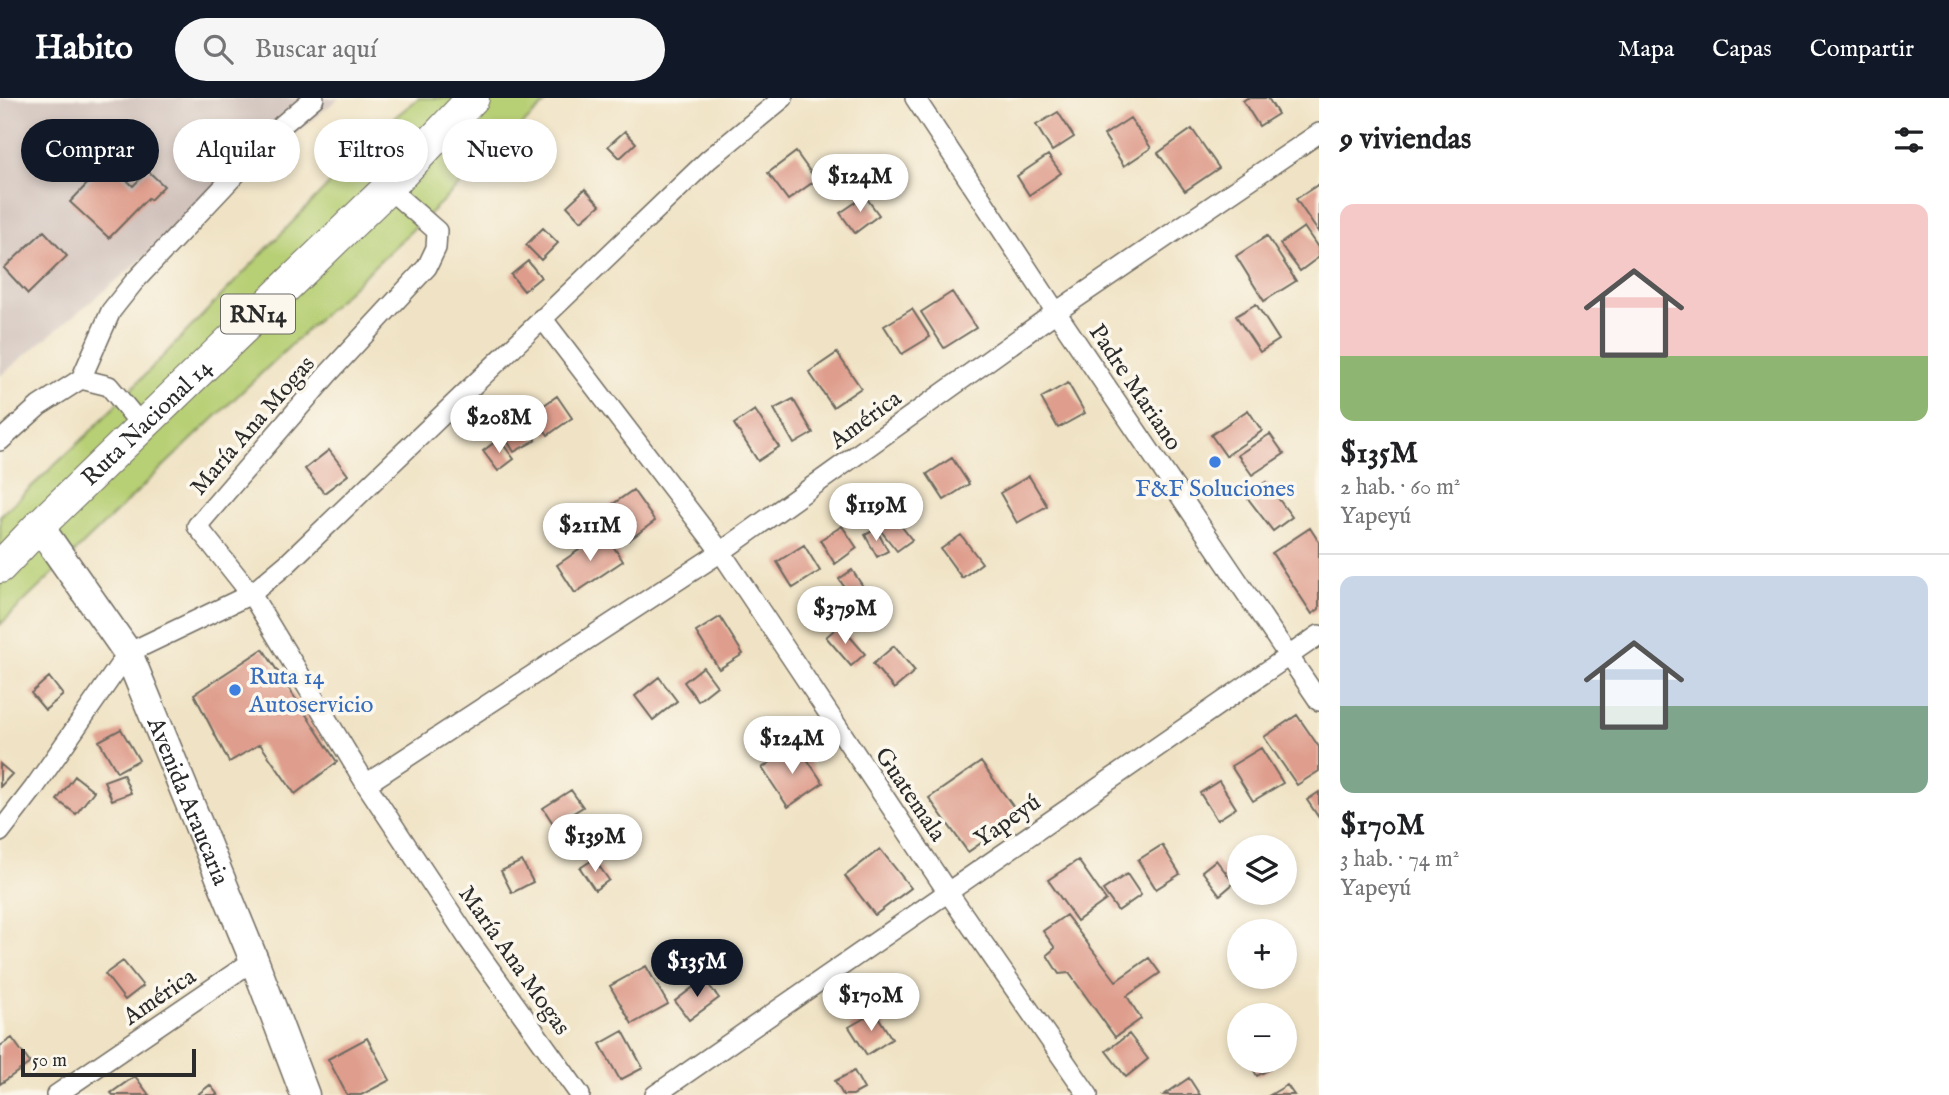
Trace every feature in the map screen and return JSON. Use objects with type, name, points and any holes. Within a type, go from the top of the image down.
[{"type":"highway","name":"Ruta Nacional 14","points":[[0,567],[388,188],[473,98]]},
{"type":"main road","name":"Avenida Araucaria","points":[[39,526],[128,653],[254,960],[304,1095]]},
{"type":"street","points":[[0,441],[39,406],[81,379],[111,311],[281,126],[314,98]]},
{"type":"street","points":[[0,832],[128,653],[251,594],[289,563],[708,160],[783,98]]},
{"type":"street","name":"Padre Mariano","points":[[915,98],[1056,313],[1319,701]]},
{"type":"street","name":"América","points":[[366,784],[721,552],[1056,313],[1319,133]]},
{"type":"street","name":"María Ana Mogas","points":[[388,188],[437,231],[436,248],[427,267],[328,374],[197,526],[251,594],[366,784],[469,940],[580,1095]]},
{"type":"street","name":"Guatemala","points":[[542,318],[721,552],[947,891],[1088,1095]]},
{"type":"street","points":[[81,379],[109,386],[142,426]]},
{"type":"street","name":"Yapeyú","points":[[655,1095],[1319,635]]},
{"type":"street","name":"América","points":[[56,1095],[254,960]]},
{"type":"shaded area","points":[[0,98],[339,98],[300,130],[300,119],[173,119],[173,182],[237,182],[0,376]]},
{"type":"green space","points":[[419,98],[551,98],[529,119],[442,119],[442,182],[463,182],[0,625],[0,516],[86,436],[331,182],[428,182],[428,119],[393,119]]},
{"type":"building","points":[[1247,98],[1268,98],[1278,114],[1259,126],[1243,101]]},
{"type":"building","points":[[1058,112],[1074,137],[1052,151],[1036,125]]},
{"type":"building","points":[[1130,118],[1151,148],[1124,166],[1104,135]]},
{"type":"building","points":[[1192,129],[1219,168],[1185,191],[1158,153]]},
{"type":"building","points":[[625,131],[636,143],[620,158],[608,146]]},
{"type":"building","points":[[796,152],[816,180],[788,200],[768,173]]},
{"type":"building","points":[[1048,155],[1061,173],[1029,195],[1017,176]]},
{"type":"building","points":[[159,181],[164,186],[150,200],[148,198],[109,238],[70,202],[89,182],[129,182],[133,186],[137,182]]},
{"type":"building","points":[[1319,184],[1319,233],[1296,199]]},
{"type":"building","points":[[585,189],[600,205],[581,221],[567,206]]},
{"type":"building","points":[[865,196],[879,215],[855,233],[840,213]]},
{"type":"building","points":[[1304,227],[1319,249],[1319,257],[1300,271],[1280,244]]},
{"type":"building","points":[[543,228],[558,243],[541,260],[526,245]]},
{"type":"building","points":[[44,231],[67,256],[28,294],[4,268]]},
{"type":"building","points":[[1267,236],[1296,281],[1264,301],[1236,256]]},
{"type":"building","points":[[528,261],[541,277],[524,291],[511,275]]},
{"type":"building","points":[[952,292],[976,328],[944,348],[921,312]]},
{"type":"building","points":[[1256,304],[1279,340],[1260,352],[1236,316]]},
{"type":"building","points":[[912,309],[930,337],[902,354],[884,326]]},
{"type":"building","points":[[837,353],[861,388],[833,407],[809,372]]},
{"type":"building","points":[[1068,383],[1085,413],[1058,428],[1041,398]]},
{"type":"building","points":[[557,396],[572,418],[548,435],[533,413]]},
{"type":"building","points":[[793,399],[813,433],[794,444],[774,409]]},
{"type":"building","points":[[516,405],[536,440],[514,452],[494,418]]},
{"type":"building","points":[[755,410],[779,447],[758,461],[734,424]]},
{"type":"building","points":[[1248,410],[1262,431],[1226,456],[1211,435]]},
{"type":"building","points":[[1270,434],[1284,454],[1252,475],[1238,455]]},
{"type":"building","points":[[499,439],[514,459],[498,471],[483,451]]},
{"type":"building","points":[[329,450],[348,475],[324,493],[305,469]]},
{"type":"building","points":[[952,458],[969,484],[944,500],[927,474]]},
{"type":"building","points":[[1029,476],[1047,506],[1017,523],[1000,493]]},
{"type":"building","points":[[1266,482],[1292,517],[1273,531],[1246,496]]},
{"type":"building","points":[[633,490],[655,521],[629,540],[606,509]]},
{"type":"building","points":[[888,509],[912,540],[897,551],[873,521]]},
{"type":"building","points":[[842,526],[857,548],[835,564],[820,540]]},
{"type":"building","points":[[1310,528],[1319,542],[1319,609],[1312,614],[1272,553]]},
{"type":"building","points":[[876,529],[888,551],[877,557],[865,535]]},
{"type":"building","points":[[604,533],[623,561],[575,593],[557,565]]},
{"type":"building","points":[[961,535],[982,563],[962,578],[941,549]]},
{"type":"building","points":[[804,545],[820,571],[793,588],[777,562]]},
{"type":"building","points":[[852,570],[864,588],[851,597],[839,579]]},
{"type":"building","points":[[720,617],[743,654],[719,669],[696,632]]},
{"type":"building","points":[[840,625],[865,654],[851,666],[826,637]]},
{"type":"building","points":[[894,646],[915,671],[894,689],[873,664]]},
{"type":"building","points":[[263,649],[337,762],[295,794],[260,744],[229,762],[194,694]]},
{"type":"building","points":[[703,667],[717,686],[698,701],[684,682]]},
{"type":"building","points":[[49,677],[63,695],[45,710],[31,693]]},
{"type":"building","points":[[659,677],[677,701],[653,720],[635,696]]},
{"type":"building","points":[[1297,715],[1319,747],[1319,771],[1297,785],[1264,737]]},
{"type":"building","points":[[121,729],[139,760],[117,772],[99,741]]},
{"type":"building","points":[[797,744],[823,783],[788,807],[762,768]]},
{"type":"building","points":[[1261,748],[1283,783],[1253,801],[1231,766]]},
{"type":"building","points":[[981,762],[1020,816],[968,852],[929,798]]},
{"type":"building","points":[[0,764],[12,774],[0,787]]},
{"type":"building","points":[[123,774],[131,793],[112,800],[104,781]]},
{"type":"building","points":[[75,776],[94,791],[76,814],[57,800]]},
{"type":"building","points":[[1219,781],[1236,808],[1217,820],[1200,793]]},
{"type":"building","points":[[571,790],[583,807],[554,825],[543,808]]},
{"type":"building","points":[[1319,792],[1319,818],[1307,800]]},
{"type":"building","points":[[1162,845],[1180,874],[1156,889],[1138,860]]},
{"type":"building","points":[[880,849],[911,888],[875,915],[845,876]]},
{"type":"building","points":[[594,859],[609,880],[595,890],[580,868]]},
{"type":"building","points":[[1078,860],[1106,900],[1077,921],[1048,880]]},
{"type":"building","points":[[1216,860],[1227,874],[1227,889],[1220,895],[1202,871]]},
{"type":"building","points":[[522,861],[533,882],[512,893],[501,871]]},
{"type":"building","points":[[1127,874],[1141,895],[1118,911],[1103,890]]},
{"type":"building","points":[[1066,915],[1116,981],[1149,958],[1160,973],[1127,996],[1141,1019],[1115,1037],[1069,973],[1059,974],[1047,955],[1055,948],[1043,931]]},
{"type":"building","points":[[123,961],[143,986],[125,1000],[105,974]]},
{"type":"building","points":[[646,966],[668,1004],[632,1024],[610,986]]},
{"type":"building","points":[[704,979],[719,998],[689,1020],[675,1001]]},
{"type":"building","points":[[875,1012],[892,1039],[867,1055],[849,1027]]},
{"type":"building","points":[[623,1031],[643,1068],[620,1080],[600,1044]]},
{"type":"building","points":[[1129,1034],[1148,1059],[1126,1077],[1106,1051]]},
{"type":"building","points":[[12,1038],[30,1063],[0,1084],[0,1046]]},
{"type":"building","points":[[367,1038],[390,1080],[361,1095],[347,1095],[328,1059]]},
{"type":"building","points":[[854,1071],[864,1089],[853,1095],[843,1095],[835,1081]]},
{"type":"building","points":[[135,1076],[149,1095],[111,1093]]},
{"type":"building","points":[[1189,1078],[1200,1095],[1164,1095]]},
{"type":"building","points":[[210,1085],[218,1095],[197,1095]]},
{"type":"building","points":[[1287,1085],[1294,1095],[1270,1095]]},
{"type":"place","name":"F&F Soluciones","points":[[1215,462]]},
{"type":"place","name":"Ruta 14 Autoservicio","points":[[235,690]]}]
